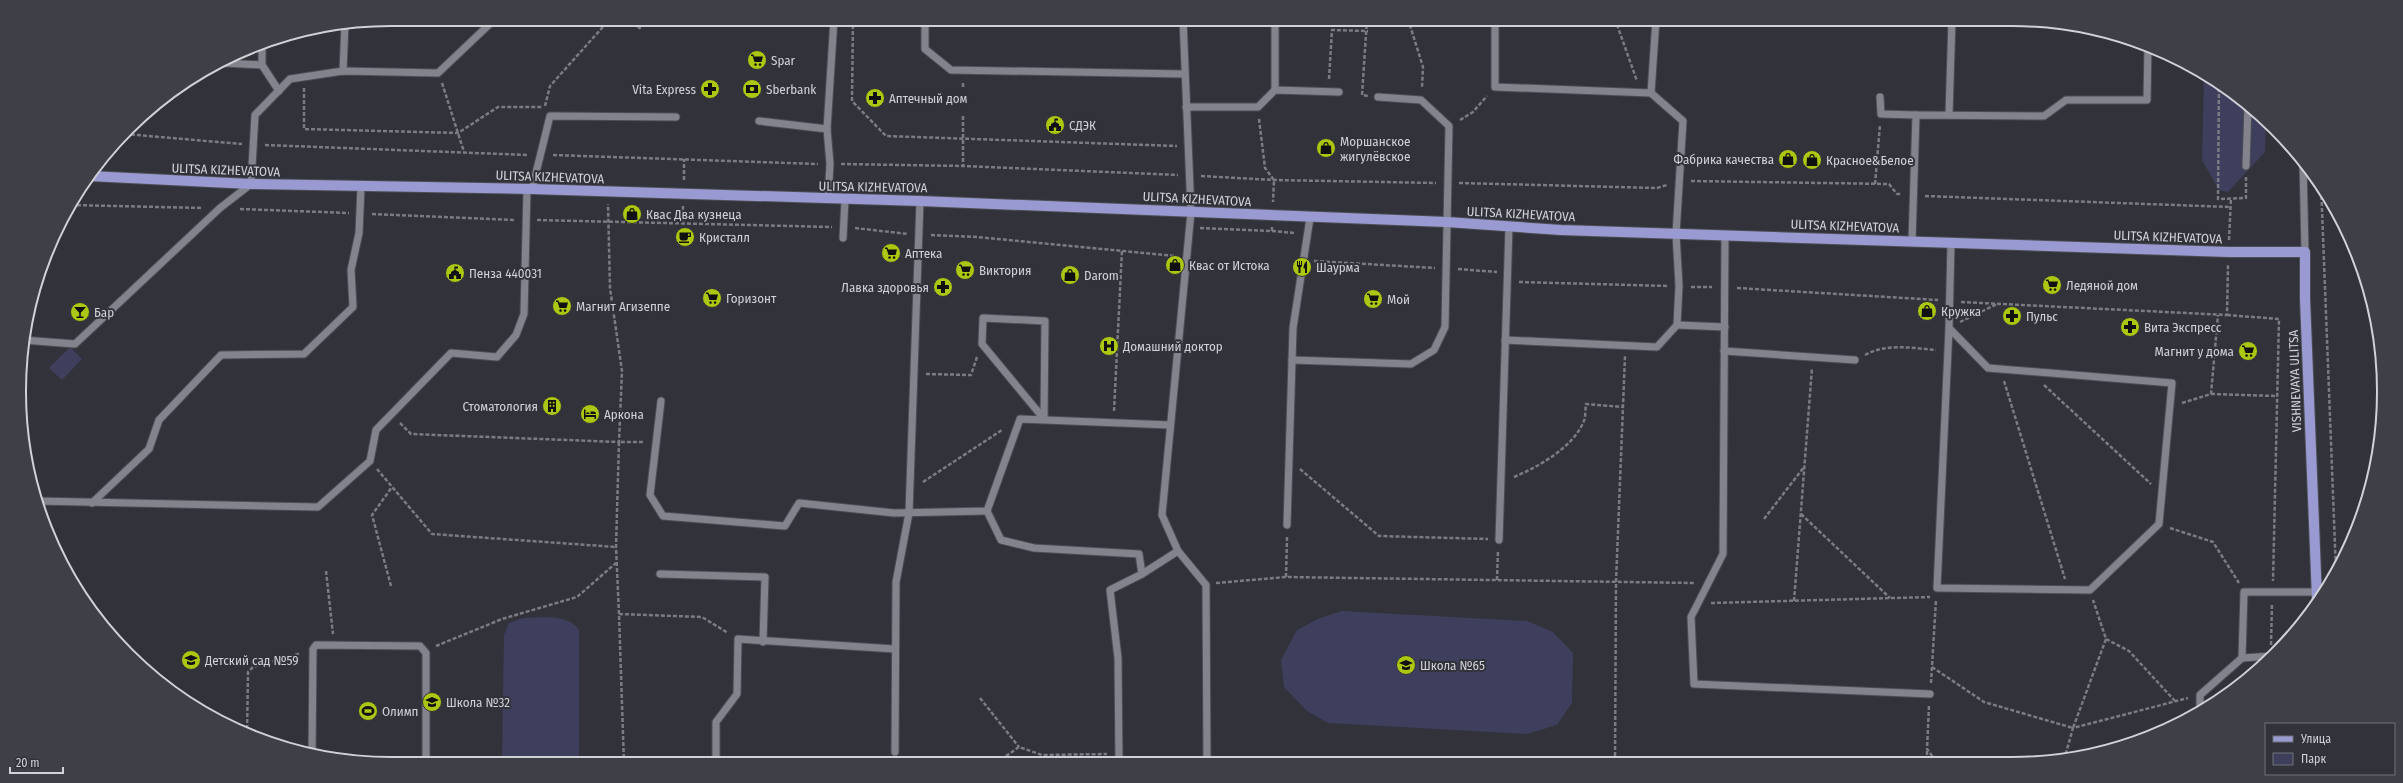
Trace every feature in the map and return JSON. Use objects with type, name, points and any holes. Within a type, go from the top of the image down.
[{"type":"main road","name":"ULITSA KIZHEVATOVA","points":[[97,176],[251,184],[529,189],[845,200],[920,201],[1310,218],[1447,222],[1509,227],[1676,234],[2229,252],[2305,252]]},
{"type":"main road","name":"VISHNEVAYA ULITSA","points":[[2305,252],[2305,299],[2317,592]]},
{"type":"street","points":[[30,341],[75,344],[220,208],[251,184],[255,115],[290,79],[343,72],[438,73],[488,26]]},
{"type":"street","points":[[828,199],[830,164],[827,129],[834,26]]},
{"type":"street","points":[[925,26],[925,49],[950,70],[1184,74]]},
{"type":"street","points":[[1183,26],[1184,74],[1192,212],[1162,515],[1178,551],[1206,585],[1206,757]]},
{"type":"street","points":[[1274,26],[1275,90]]},
{"type":"street","points":[[1495,26],[1495,87],[1651,93],[1683,121],[1678,181],[1676,234],[1679,286],[1677,325],[1657,347],[1505,340]]},
{"type":"street","points":[[1651,93],[1656,26]]},
{"type":"street","points":[[1948,115],[1952,26]]},
{"type":"street","points":[[343,72],[345,29]]},
{"type":"street","points":[[262,50],[262,65],[279,91]]},
{"type":"street","points":[[1880,97],[1881,114],[1916,115],[2044,116],[2066,100],[2147,100],[2148,53]]},
{"type":"street","points":[[231,63],[262,65]]},
{"type":"street","points":[[1186,107],[1258,106],[1275,90],[1339,92]]},
{"type":"street","points":[[1292,360],[1411,364],[1434,350],[1445,327],[1449,126],[1421,100],[1378,97]]},
{"type":"street","points":[[2246,166],[2248,113]]},
{"type":"street","points":[[1912,241],[1916,115]]},
{"type":"street","points":[[43,502],[318,507],[370,461],[376,430],[452,353],[497,357],[516,335],[524,314],[525,220],[529,189],[550,116],[676,117]]},
{"type":"street","points":[[759,121],[827,129]]},
{"type":"street","name":"VISHNEVAYA ULITSA","points":[[2303,172],[2305,252]]},
{"type":"street","points":[[92,503],[149,449],[158,420],[221,355],[304,354],[353,307],[351,270],[359,233],[361,187]]},
{"type":"street","points":[[844,238],[845,200]]},
{"type":"street","points":[[895,752],[896,582],[909,513],[920,201]]},
{"type":"street","points":[[1287,525],[1293,328],[1310,218]]},
{"type":"street","points":[[1499,540],[1509,227]]},
{"type":"street","points":[[1725,235],[1723,554],[1691,617],[1694,684],[1930,694]]},
{"type":"street","points":[[1949,328],[1988,368],[2172,383],[2159,524],[2090,590],[1937,588],[1949,328],[1951,243]]},
{"type":"street","points":[[983,318],[1045,321],[1044,419],[982,344],[983,318]]},
{"type":"street","points":[[1677,325],[1724,327]]},
{"type":"street","points":[[1724,351],[1855,360]]},
{"type":"street","points":[[661,401],[650,495],[663,516],[785,526],[799,503],[909,513],[987,511]]},
{"type":"street","points":[[1142,574],[1139,554],[1034,548],[1001,540],[987,511],[1020,419],[1170,425]]},
{"type":"street","points":[[1119,754],[1118,658],[1110,590],[1142,574],[1178,551]]},
{"type":"street","points":[[660,574],[765,577],[763,642]]},
{"type":"street","points":[[2242,658],[2244,592],[2272,592],[2314,596]]},
{"type":"street","points":[[716,757],[716,722],[737,694],[738,639],[763,642],[895,648]]},
{"type":"street","points":[[312,748],[313,649],[319,644],[420,646],[425,650],[426,757]]},
{"type":"street","points":[[2200,704],[2200,694],[2242,658],[2263,657]]},
{"type":"path","points":[[543,114],[550,86],[604,26]]},
{"type":"path","points":[[637,26],[641,29]]},
{"type":"path","points":[[852,26],[852,101],[886,136],[962,140],[1188,146]]},
{"type":"path","points":[[1362,95],[1368,26]]},
{"type":"path","points":[[1410,26],[1423,67],[1421,100]]},
{"type":"path","points":[[1617,26],[1641,92]]},
{"type":"path","points":[[1328,92],[1332,30],[1368,31]]},
{"type":"path","points":[[438,73],[464,152]]},
{"type":"path","points":[[305,77],[304,129],[458,133],[498,107],[552,108]]},
{"type":"path","points":[[1449,126],[1473,112],[1495,87]]},
{"type":"path","points":[[2219,91],[2218,199],[2246,198],[2246,166]]},
{"type":"path","points":[[1258,106],[1265,168]]},
{"type":"path","points":[[1875,184],[1881,114]]},
{"type":"path","points":[[963,116],[962,140],[964,166]]},
{"type":"path","points":[[132,135],[253,145],[830,164],[964,166],[1190,175],[1274,180],[1658,188],[1678,181],[1889,184],[1897,194],[2230,207]]},
{"type":"path","points":[[683,186],[684,159]]},
{"type":"path","points":[[606,192],[609,222],[610,288],[622,371],[616,563],[624,757]]},
{"type":"path","points":[[2227,315],[2231,198]]},
{"type":"path","points":[[2322,199],[2336,560]]},
{"type":"path","points":[[682,222],[683,204]]},
{"type":"path","points":[[77,205],[220,208],[525,220],[682,222],[844,227],[918,235],[977,237],[1187,257]]},
{"type":"path","points":[[1272,231],[1307,234]]},
{"type":"path","points":[[1114,422],[1122,250]]},
{"type":"path","points":[[1304,260],[1481,271]]},
{"type":"path","points":[[1950,301],[2279,319],[2272,648]]},
{"type":"path","points":[[1949,328],[1997,304]]},
{"type":"path","points":[[2211,394],[2218,315]]},
{"type":"path","points":[[1615,757],[1616,582],[1625,345]]},
{"type":"path","points":[[1875,349],[1891,347],[1948,350]]},
{"type":"path","points":[[1794,601],[1813,357]]},
{"type":"path","points":[[939,374],[971,375],[972,369]]},
{"type":"path","points":[[2001,369],[2068,590]]},
{"type":"path","points":[[2028,371],[2161,493]]},
{"type":"path","points":[[2170,406],[2211,394],[2277,396]]},
{"type":"path","points":[[1500,483],[1526,472],[1567,444],[1584,422],[1586,404],[1623,407]]},
{"type":"path","points":[[910,491],[1020,419]]},
{"type":"path","points":[[411,434],[619,442],[656,442]]},
{"type":"path","points":[[1289,459],[1379,536],[1499,540],[1497,580]]},
{"type":"path","points":[[370,461],[432,534],[616,547]]},
{"type":"path","points":[[1764,519],[1804,467]]},
{"type":"path","points":[[391,586],[372,516],[392,487]]},
{"type":"path","points":[[1801,513],[1890,598]]},
{"type":"path","points":[[2159,524],[2213,542],[2244,592]]},
{"type":"path","points":[[1286,577],[1287,525]]},
{"type":"path","points":[[425,650],[502,619],[576,597],[616,563]]},
{"type":"path","points":[[326,571],[334,644]]},
{"type":"path","points":[[1206,585],[1286,577],[1708,583]]},
{"type":"path","points":[[2066,753],[2073,728],[2106,639],[2090,590]]},
{"type":"path","points":[[1698,603],[1936,597],[1927,757]]},
{"type":"path","points":[[619,614],[702,617],[738,639]]},
{"type":"path","points":[[2106,639],[2129,651],[2175,701]]},
{"type":"path","points":[[247,727],[248,672],[253,667],[313,649]]},
{"type":"path","points":[[1932,667],[1984,702],[2073,728],[2200,694]]},
{"type":"path","points":[[980,698],[1019,747],[1042,755],[1119,754]]},
{"type":"path","points":[[1005,757],[1019,747]]},
{"type":"path","points":[[1927,749],[1933,757]]},
{"type":"green space","points":[[2204,81],[2234,102],[2266,129],[2265,152],[2228,192],[2219,190],[2202,160]]},
{"type":"green space","points":[[70,347],[82,359],[62,380],[49,368]]},
{"type":"green space","points":[[1342,611],[1527,621],[1553,632],[1573,653],[1572,703],[1557,725],[1527,734],[1328,723],[1307,711],[1284,687],[1281,660],[1297,630],[1320,618]]},
{"type":"green space","points":[[546,617],[568,621],[579,630],[579,757],[502,757],[504,635],[509,623],[523,618]]},
{"type":"place","name":"Spar","points":[[757,60]]},
{"type":"place","name":"Vita Express","points":[[710,89]]},
{"type":"place","name":"Sberbank","points":[[752,89]]},
{"type":"place","name":"Аптечный дом","points":[[875,98]]},
{"type":"place","name":"СДЭК","points":[[1055,125]]},
{"type":"place","name":"Моршанское жигулёвское","points":[[1326,148]]},
{"type":"place","name":"Фабрика качества","points":[[1788,159]]},
{"type":"place","name":"Красное&Белое","points":[[1812,160]]},
{"type":"place","name":"Квас Два кузнеца","points":[[632,214]]},
{"type":"place","name":"Кристалл","points":[[685,237]]},
{"type":"place","name":"Аптека","points":[[891,253]]},
{"type":"place","name":"Квас от Истока","points":[[1175,265]]},
{"type":"place","name":"Шаурма","points":[[1302,267]]},
{"type":"place","name":"Виктория","points":[[965,270]]},
{"type":"place","name":"Пенза 440031","points":[[455,273]]},
{"type":"place","name":"Darom","points":[[1070,275]]},
{"type":"place","name":"Ледяной дом","points":[[2052,285]]},
{"type":"place","name":"Лавка здоровья","points":[[943,287]]},
{"type":"place","name":"Горизонт","points":[[712,298]]},
{"type":"place","name":"Мой","points":[[1373,299]]},
{"type":"place","name":"Магнит Агизеппе","points":[[562,306]]},
{"type":"place","name":"Кружка","points":[[1927,311]]},
{"type":"place","name":"Бар","points":[[80,312]]},
{"type":"place","name":"Пульс","points":[[2012,316]]},
{"type":"place","name":"Вита Экспресс","points":[[2130,327]]},
{"type":"place","name":"Домашний доктор","points":[[1109,346]]},
{"type":"place","name":"Магнит у дома","points":[[2248,351]]},
{"type":"place","name":"Стоматология","points":[[552,406]]},
{"type":"place","name":"Аркона","points":[[590,414]]},
{"type":"place","name":"Детский сад №59","points":[[191,660]]},
{"type":"place","name":"Школа №65","points":[[1406,665]]},
{"type":"place","name":"Школа №32","points":[[432,702]]},
{"type":"place","name":"Олимп","points":[[368,711]]}]
